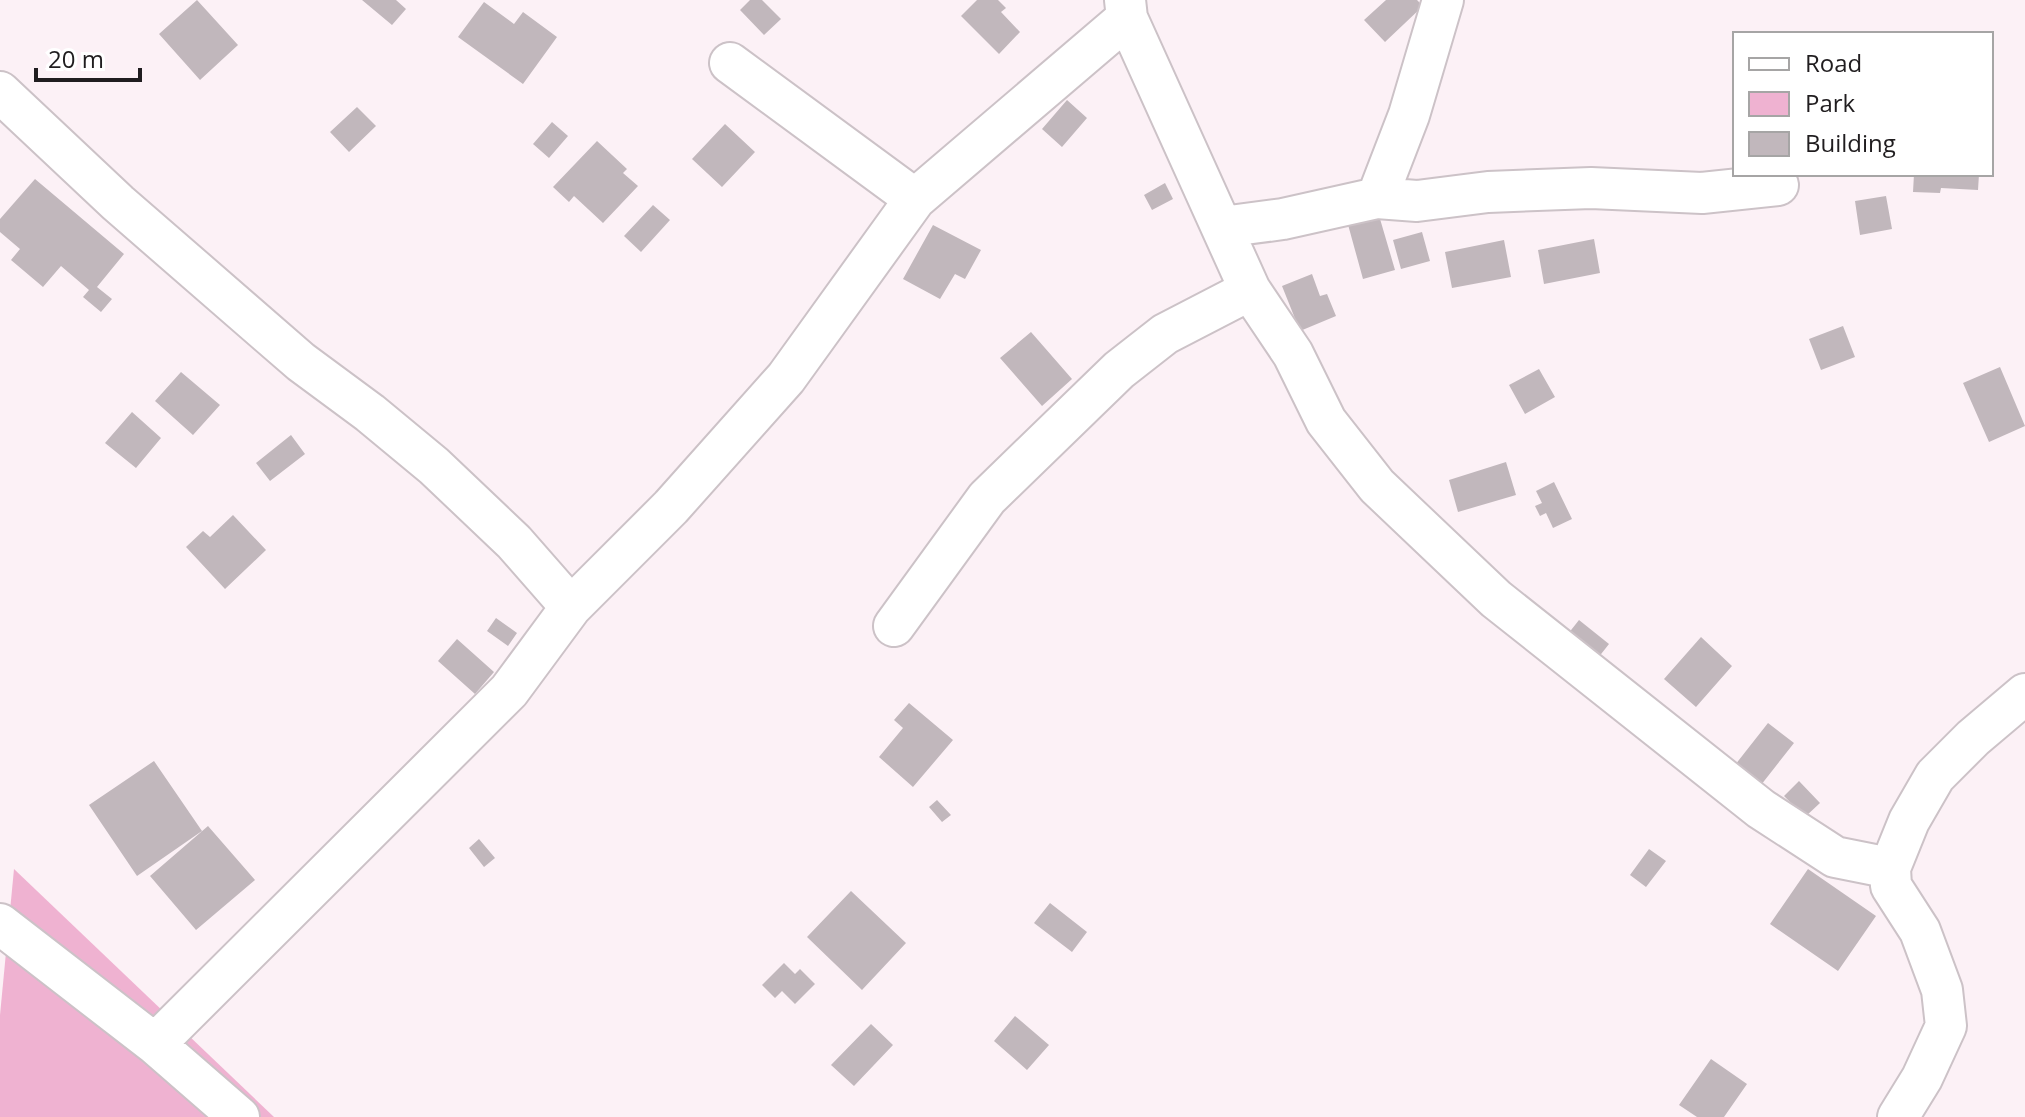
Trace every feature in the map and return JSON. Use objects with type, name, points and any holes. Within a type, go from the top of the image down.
[{"type":"street","points":[[1377,198],[1409,115],[1443,0]]},
{"type":"street","points":[[155,1044],[509,691],[571,607],[671,507],[786,378],[915,199],[1126,9],[1250,290],[1293,354],[1326,421],[1377,486],[1496,599],[1761,809],[1835,857],[1890,868]]},
{"type":"street","points":[[730,63],[915,199]]},
{"type":"street","points":[[0,92],[118,203],[301,362],[434,466],[514,542],[571,607]]},
{"type":"street","points":[[1222,227],[1283,219],[1377,198],[1417,201],[1488,192],[1591,188],[1702,193],[1778,185]]},
{"type":"street","points":[[894,626],[987,498],[1119,370],[1165,334],[1250,290]]},
{"type":"street","points":[[1898,1117],[1922,1078],[1946,1026],[1942,990],[1920,931],[1891,886],[1890,868],[1909,821],[1935,776],[1973,738],[2025,694]]},
{"type":"street","points":[[0,924],[155,1044],[239,1117]]},
{"type":"green space","points":[[14,869],[274,1117],[0,1117],[0,1015]]},
{"type":"building","points":[[197,0],[238,45],[200,80],[159,34]]},
{"type":"building","points":[[362,0],[396,0],[406,9],[392,25]]},
{"type":"building","points":[[750,0],[762,0],[781,19],[764,35],[740,10]]},
{"type":"building","points":[[977,0],[998,0],[1006,8],[1001,12],[1020,32],[999,54],[961,16]]},
{"type":"building","points":[[1386,0],[1417,0],[1423,6],[1385,42],[1364,20]]},
{"type":"building","points":[[484,2],[514,24],[523,12],[557,37],[523,84],[458,37]]},
{"type":"building","points":[[1067,100],[1087,118],[1062,147],[1042,129]]},
{"type":"building","points":[[357,107],[376,126],[349,152],[330,132]]},
{"type":"building","points":[[552,122],[568,136],[549,158],[533,144]]},
{"type":"building","points":[[725,124],[755,152],[722,187],[692,159]]},
{"type":"building","points":[[597,141],[627,169],[623,173],[638,186],[603,223],[574,196],[569,202],[553,187]]},
{"type":"building","points":[[1914,176],[1979,176],[1978,190],[1941,188],[1940,193],[1913,192]]},
{"type":"building","points":[[35,179],[124,254],[97,287],[112,299],[101,312],[83,297],[89,290],[61,266],[43,287],[11,260],[20,249],[0,232],[0,219]]},
{"type":"building","points":[[1165,183],[1173,199],[1152,210],[1144,195]]},
{"type":"building","points":[[1886,196],[1892,229],[1860,235],[1855,201]]},
{"type":"building","points":[[653,205],[670,220],[641,252],[624,236]]},
{"type":"building","points":[[1378,212],[1395,270],[1363,279],[1347,221]]},
{"type":"building","points":[[933,225],[981,250],[965,279],[955,274],[940,299],[903,279]]},
{"type":"building","points":[[1422,232],[1430,261],[1401,269],[1393,240]]},
{"type":"building","points":[[1594,239],[1600,273],[1544,284],[1538,250]]},
{"type":"building","points":[[1504,240],[1511,277],[1452,288],[1445,252]]},
{"type":"building","points":[[1312,274],[1320,296],[1327,294],[1336,316],[1300,331],[1282,286]]},
{"type":"building","points":[[1843,326],[1855,357],[1821,370],[1809,339]]},
{"type":"building","points":[[1031,332],[1072,379],[1042,406],[1000,358]]},
{"type":"building","points":[[2000,367],[2025,426],[1989,442],[1963,383]]},
{"type":"building","points":[[1539,369],[1555,397],[1525,414],[1509,385]]},
{"type":"building","points":[[181,372],[220,405],[193,435],[155,401]]},
{"type":"building","points":[[132,412],[161,438],[136,468],[105,443]]},
{"type":"building","points":[[291,435],[305,454],[270,481],[256,463]]},
{"type":"building","points":[[1506,462],[1516,495],[1458,512],[1449,480]]},
{"type":"building","points":[[1554,482],[1572,519],[1553,528],[1546,513],[1540,516],[1535,506],[1542,503],[1536,491]]},
{"type":"building","points":[[233,515],[266,550],[225,589],[186,547],[203,531],[210,537]]},
{"type":"building","points":[[496,618],[517,633],[508,646],[487,631]]},
{"type":"building","points":[[1579,620],[1609,644],[1594,663],[1564,639]]},
{"type":"building","points":[[1701,637],[1732,666],[1696,707],[1664,679]]},
{"type":"building","points":[[457,639],[494,672],[475,694],[438,661]]},
{"type":"building","points":[[909,703],[953,740],[913,787],[879,757],[903,728],[894,720]]},
{"type":"building","points":[[1768,723],[1794,743],[1761,785],[1735,765]]},
{"type":"building","points":[[154,761],[202,831],[137,876],[89,805]]},
{"type":"building","points":[[1799,781],[1820,803],[1805,817],[1784,796]]},
{"type":"building","points":[[937,800],[951,815],[942,822],[929,807]]},
{"type":"building","points":[[208,826],[255,880],[196,930],[150,876]]},
{"type":"building","points":[[479,839],[495,858],[484,867],[469,848]]},
{"type":"building","points":[[1649,849],[1666,861],[1646,887],[1630,875]]},
{"type":"building","points":[[1808,869],[1876,916],[1838,971],[1770,924]]},
{"type":"building","points":[[851,891],[906,943],[862,990],[807,937]]},
{"type":"building","points":[[1050,903],[1087,932],[1072,952],[1034,923]]},
{"type":"building","points":[[784,963],[795,974],[800,969],[815,984],[795,1004],[782,991],[775,998],[762,985]]},
{"type":"building","points":[[1015,1016],[1049,1045],[1027,1070],[994,1041]]},
{"type":"building","points":[[871,1024],[893,1045],[854,1086],[831,1065]]},
{"type":"building","points":[[1711,1059],[1747,1084],[1724,1117],[1697,1117],[1679,1105]]}]
